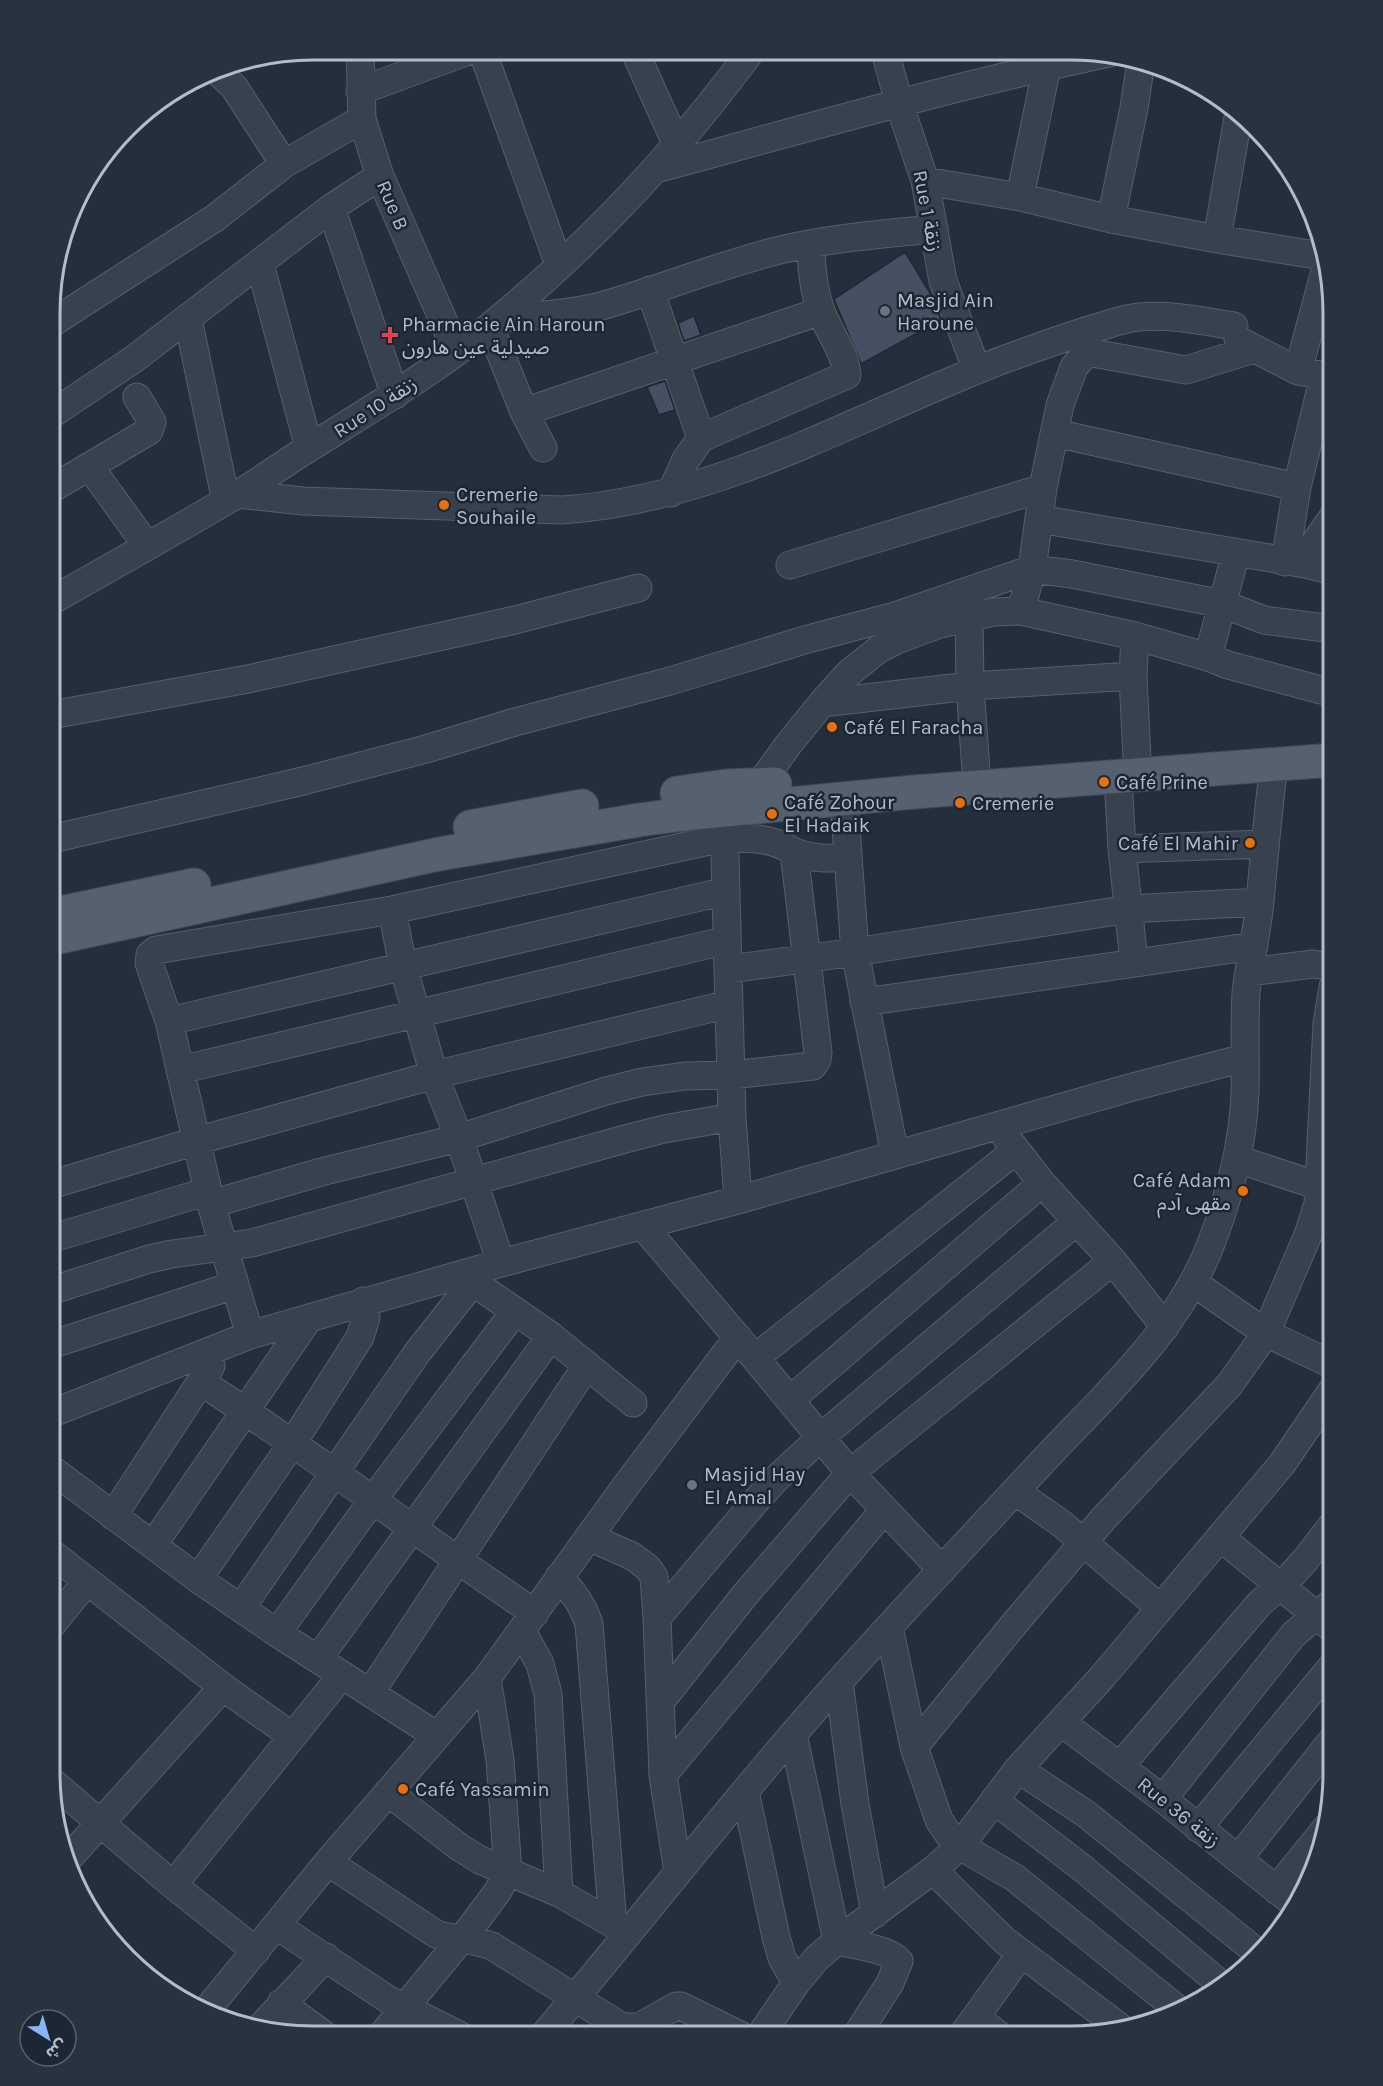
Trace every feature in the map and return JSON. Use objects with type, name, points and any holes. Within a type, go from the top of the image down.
[{"type":"main road","points":[[60,913],[524,816],[632,798],[737,805],[844,800],[1127,768],[1323,742]]},
{"type":"main road","points":[[60,937],[439,854],[607,825],[976,771],[1274,765],[1323,761]]},
{"type":"street","name":"Rue B","points":[[360,60],[362,119],[380,176],[457,352]]},
{"type":"street","points":[[360,92],[445,60]]},
{"type":"street","points":[[486,60],[560,265]]},
{"type":"street","points":[[639,60],[676,143]]},
{"type":"street","name":"Rue 10 زنقة","points":[[60,596],[232,497],[457,352],[560,265],[656,169],[747,60]]},
{"type":"street","name":"Rue 1 زنقة","points":[[887,60],[925,181],[943,281],[977,370]]},
{"type":"street","points":[[656,169],[899,103],[1075,60]]},
{"type":"street","points":[[1020,197],[1047,66]]},
{"type":"street","points":[[1111,219],[1140,70]]},
{"type":"street","points":[[223,76],[234,87],[284,164]]},
{"type":"street","points":[[60,318],[215,218],[284,164],[362,119]]},
{"type":"street","points":[[1217,239],[1237,123]]},
{"type":"street","points":[[60,409],[134,360],[331,208],[380,176]]},
{"type":"street","points":[[925,181],[1020,197],[1111,219],[1217,239],[1319,270]]},
{"type":"street","points":[[331,208],[395,394]]},
{"type":"street","points":[[543,448],[524,412],[495,322],[599,306],[706,271],[810,244],[848,237],[934,229]]},
{"type":"street","points":[[670,493],[685,461],[700,438],[847,375],[845,364],[821,311],[811,262],[810,244]]},
{"type":"street","points":[[260,264],[309,448]]},
{"type":"street","points":[[650,290],[700,438]]},
{"type":"street","points":[[1295,563],[1297,487],[1318,375],[1322,301]]},
{"type":"street","points":[[524,412],[821,311]]},
{"type":"street","points":[[188,319],[232,497],[562,510],[611,506],[670,493],[756,465],[977,370],[1071,335],[1139,317],[1203,321],[1234,326]]},
{"type":"street","points":[[1203,321],[1254,349],[1318,375]]},
{"type":"street","points":[[1021,611],[1032,569],[1043,488],[1060,405],[1074,367],[1087,352],[1186,370],[1254,349]]},
{"type":"street","points":[[60,479],[90,467],[149,431],[152,422],[137,397]]},
{"type":"street","points":[[1055,433],[1297,487]]},
{"type":"street","points":[[90,467],[147,546]]},
{"type":"street","points":[[790,565],[1043,488]]},
{"type":"street","points":[[1039,519],[1323,570]]},
{"type":"street","points":[[1295,563],[1323,532]]},
{"type":"street","points":[[1209,657],[1236,553]]},
{"type":"street","points":[[60,837],[303,781],[426,749],[895,616],[1032,569],[1072,574],[1223,604],[1264,620],[1323,628]]},
{"type":"street","points":[[60,713],[248,679],[515,620],[638,588]]},
{"type":"street","points":[[738,1200],[732,1117],[726,891],[737,805],[849,673],[879,649],[920,631],[993,612],[1021,611],[1135,636],[1209,657],[1228,665],[1323,690]]},
{"type":"street","points":[[969,617],[970,686],[976,771]]},
{"type":"street","points":[[1134,962],[1122,849],[1135,636]]},
{"type":"street","points":[[822,703],[970,686],[1133,676]]},
{"type":"street","points":[[552,2026],[574,1999],[620,1929],[678,1872],[839,1682],[1115,1384],[1165,1327],[1194,1283],[1225,1204],[1237,1159],[1245,1091],[1244,1058],[1251,959],[1260,902],[1264,844],[1274,765]]},
{"type":"street","points":[[844,800],[855,952],[895,1155]]},
{"type":"street","points":[[737,805],[772,840],[794,852],[820,859],[848,857]]},
{"type":"street","points":[[250,1335],[223,1248],[169,1021],[149,963],[150,955],[156,950],[392,910],[737,805]]},
{"type":"street","points":[[1122,849],[1264,844]]},
{"type":"street","points":[[60,1236],[459,1138],[606,1091],[642,1082],[685,1076],[732,1075],[810,1067],[815,1063],[818,1053],[794,852]]},
{"type":"street","points":[[169,1021],[726,891]]},
{"type":"street","points":[[729,969],[855,952],[1129,909],[1260,902]]},
{"type":"street","points":[[392,910],[403,966],[434,1075],[459,1138],[501,1263]]},
{"type":"street","points":[[180,1070],[727,940]]},
{"type":"street","points":[[864,1002],[1134,962],[1251,959],[1323,966]]},
{"type":"street","points":[[60,1182],[196,1141],[434,1075],[729,1004]]},
{"type":"street","points":[[60,1410],[250,1335],[364,1301],[466,1279],[501,1263],[738,1200],[998,1125],[1244,1058]]},
{"type":"street","points":[[60,1288],[149,1259],[252,1243],[625,1138],[732,1117]]},
{"type":"street","points":[[998,1125],[1015,1151],[1113,1261],[1165,1327]]},
{"type":"street","points":[[755,1358],[1015,1151]]},
{"type":"street","points":[[1237,1159],[1323,1194]]},
{"type":"street","points":[[790,1401],[1042,1183]]},
{"type":"street","points":[[914,1747],[1083,1541],[1230,1384],[1266,1333],[1323,1197]]},
{"type":"street","points":[[657,1618],[754,1503],[821,1437],[1077,1221]]},
{"type":"street","points":[[643,1226],[850,1473],[942,1570]]},
{"type":"street","points":[[661,1701],[744,1596],[850,1473],[1113,1261]]},
{"type":"street","points":[[466,1279],[551,1336],[633,1403]]},
{"type":"street","points":[[241,1608],[466,1279]]},
{"type":"street","points":[[1194,1283],[1266,1333],[1323,1360]]},
{"type":"street","points":[[60,1342],[235,1285]]},
{"type":"street","points":[[198,1579],[292,1444],[360,1337],[366,1317],[364,1301]]},
{"type":"street","points":[[276,1633],[514,1311]]},
{"type":"street","points":[[153,1545],[309,1318]]},
{"type":"street","points":[[318,1659],[551,1336]]},
{"type":"street","points":[[211,2005],[328,1862],[487,1678],[738,1337]]},
{"type":"street","points":[[113,1516],[222,1346]]},
{"type":"street","points":[[370,1693],[587,1365]]},
{"type":"street","points":[[201,1382],[245,1410],[457,1561],[528,1622],[548,1694],[559,1893]]},
{"type":"street","points":[[767,2026],[796,1983],[817,1958],[933,1870],[960,1846],[1018,1769],[1104,1676],[1282,1464],[1323,1404]]},
{"type":"street","points":[[60,1477],[198,1579],[276,1633],[437,1737]]},
{"type":"street","points":[[1016,1491],[1083,1541],[1160,1608]]},
{"type":"street","points":[[663,1775],[884,1510]]},
{"type":"street","points":[[589,1537],[632,1556],[648,1568],[654,1577],[663,1775],[678,1872]]},
{"type":"street","points":[[1220,1537],[1280,1586],[1323,1613]]},
{"type":"street","points":[[1120,1766],[1260,1603],[1306,1559],[1323,1537]]},
{"type":"street","points":[[60,1560],[223,1687],[292,1736]]},
{"type":"street","points":[[559,1578],[575,1594],[584,1608],[589,1624],[620,1929]]},
{"type":"street","points":[[60,1615],[87,1581]]},
{"type":"street","points":[[1163,1799],[1294,1634],[1323,1619]]},
{"type":"street","points":[[889,1627],[914,1747],[939,1820],[949,1835],[960,1846],[1015,1878],[1172,2005]]},
{"type":"street","points":[[173,1885],[342,1675]]},
{"type":"street","points":[[1198,1828],[1323,1677]]},
{"type":"street","points":[[390,2026],[461,1940],[498,1891],[508,1872],[500,1760],[487,1678]]},
{"type":"street","points":[[839,1682],[855,1804],[875,1914]]},
{"type":"street","points":[[73,1854],[223,1687]]},
{"type":"street","name":"Rue 36 زنقة","points":[[1061,1722],[1163,1799],[1286,1898]]},
{"type":"street","points":[[793,1734],[837,1941]]},
{"type":"street","points":[[1238,1859],[1323,1752]]},
{"type":"street","points":[[1018,1769],[1086,1814],[1252,1948]]},
{"type":"street","points":[[61,1789],[173,1885],[256,1951]]},
{"type":"street","points":[[745,1791],[776,1937],[782,1958],[796,1983]]},
{"type":"street","points":[[388,1792],[459,1847],[480,1860],[559,1893],[620,1929]]},
{"type":"street","points":[[994,1800],[1081,1867],[1216,1980]]},
{"type":"street","points":[[1286,1898],[1309,1858]]},
{"type":"street","points":[[328,1862],[436,1934],[461,1940],[481,1941],[492,1946],[574,1999],[622,2026]]},
{"type":"street","points":[[933,1870],[1005,1941],[1095,2020]]},
{"type":"street","points":[[277,1926],[389,2000],[441,2026]]},
{"type":"street","points":[[837,1941],[885,1953],[899,1961],[890,1983],[862,2026]]},
{"type":"street","points":[[970,2026],[1021,1954]]},
{"type":"street","points":[[265,2021],[326,1957]]},
{"type":"street","points":[[281,2003],[312,2026]]},
{"type":"street","points":[[641,2026],[676,2006],[681,2006],[722,2026]]},
{"type":"building","name":"Masjid Ain Haroune","points":[[905,252],[933,298],[941,320],[861,364],[834,299]]},
{"type":"building","points":[[694,316],[701,335],[684,341],[678,323]]},
{"type":"building","points":[[665,381],[675,410],[659,415],[647,387]]},
{"type":"place","name":"Masjid Ain Haroune","points":[[885,311]]},
{"type":"place","name":"Pharmacie Ain Haroun صيدلية عين هارون","points":[[390,335]]},
{"type":"place","name":"Cremerie Souhaile","points":[[444,505]]},
{"type":"place","name":"Café El Faracha","points":[[832,727]]},
{"type":"place","name":"Café Prine","points":[[1104,782]]},
{"type":"place","name":"Cremerie","points":[[960,803]]},
{"type":"place","name":"Café Zohour El Hadaik","points":[[772,814]]},
{"type":"place","name":"Café El Mahir","points":[[1250,843]]},
{"type":"place","name":"Café Adam مقهى آدم","points":[[1243,1191]]},
{"type":"place","name":"Masjid Hay El Amal","points":[[692,1485]]},
{"type":"place","name":"Café Yassamin","points":[[403,1789]]}]
